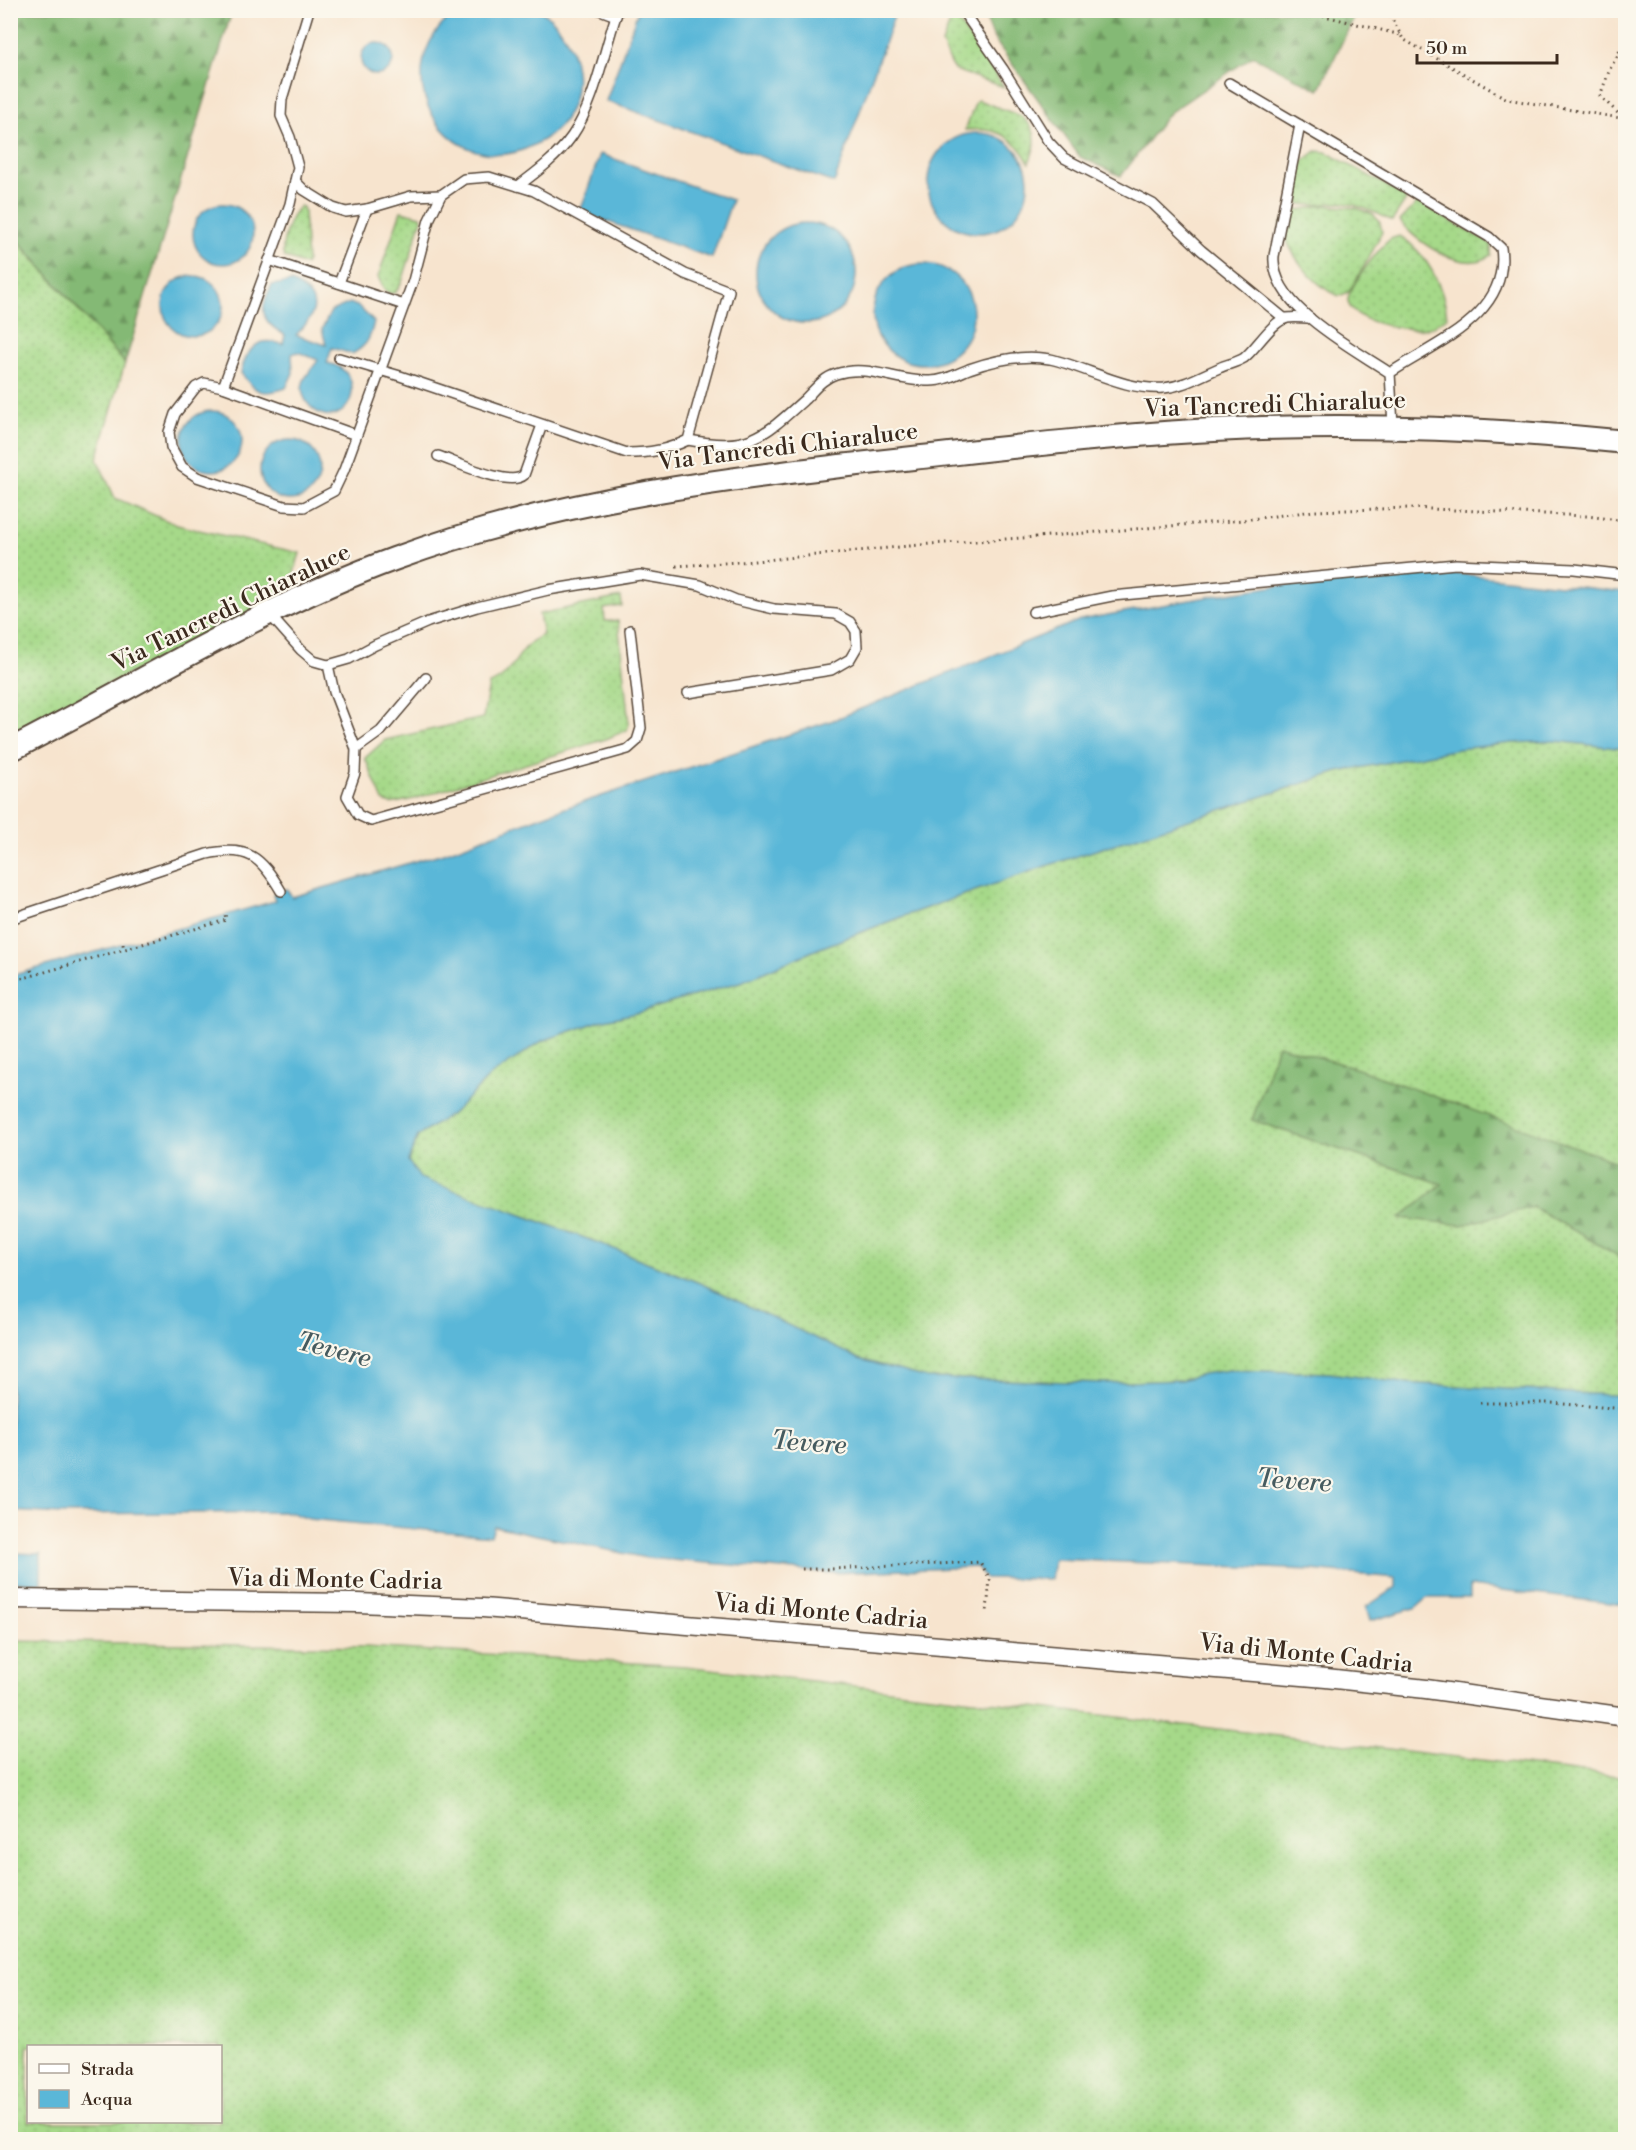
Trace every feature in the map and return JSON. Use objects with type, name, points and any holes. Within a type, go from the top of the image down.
[{"type":"street","name":"Via Tancredi Chiaraluce","points":[[10,750],[269,614],[367,570],[459,537],[571,507],[660,490],[797,470],[1170,433],[1393,426],[1509,432],[1626,442]]},
{"type":"street","name":"Via di Monte Cadria","points":[[10,1599],[358,1603],[483,1608],[1294,1675],[1426,1689],[1626,1717]]},
{"type":"lane","points":[[223,387],[290,204],[298,167],[290,137],[280,116],[282,99],[309,10]]},
{"type":"lane","points":[[518,186],[540,170],[572,136],[585,112],[617,13],[600,10]]},
{"type":"lane","points":[[962,10],[1003,69],[1048,141],[1064,158],[1154,204],[1201,250],[1284,318],[1310,318]]},
{"type":"lane","points":[[1229,83],[1490,237],[1501,248],[1500,275],[1488,305],[1467,324],[1390,372]]},
{"type":"lane","points":[[1300,125],[1273,263],[1278,283],[1292,301],[1310,318],[1390,372]]},
{"type":"lane","points":[[356,435],[223,387],[204,383],[196,387],[175,414],[169,432],[171,447],[176,459],[182,467],[197,477],[284,506],[304,507],[334,491],[356,435],[413,280],[429,220],[441,195],[464,179],[489,177],[534,191],[685,274],[729,291],[688,440]]},
{"type":"lane","points":[[295,181],[304,190],[333,208],[346,212],[367,209],[411,196],[441,195]]},
{"type":"lane","points":[[339,283],[367,209]]},
{"type":"lane","points":[[269,260],[404,305]]},
{"type":"lane","points":[[339,358],[380,369],[627,453],[667,450],[688,440],[726,444],[752,440],[780,422],[822,381],[840,372],[874,371],[912,380],[930,381],[1000,361],[1038,357],[1072,365],[1135,386],[1160,388],[1178,386],[1238,361],[1250,353],[1284,318]]},
{"type":"lane","points":[[1390,372],[1393,426]]},
{"type":"lane","points":[[438,456],[497,477],[520,479],[524,475],[542,425]]},
{"type":"lane","points":[[1034,612],[1112,596],[1456,564],[1574,569],[1626,575]]},
{"type":"lane","points":[[269,614],[301,651],[314,661],[328,665],[349,659],[428,622],[477,607],[548,590],[640,575],[700,585],[736,600],[774,609],[836,614],[850,622],[856,631],[857,647],[850,659],[831,670],[688,693]]},
{"type":"lane","points":[[328,665],[334,692],[356,749],[355,773],[347,796],[358,815],[371,821],[628,749],[637,741],[640,728],[630,630]]},
{"type":"lane","points":[[356,749],[381,732],[426,678]]},
{"type":"lane","points":[[10,919],[207,854],[227,851],[243,852],[256,858],[270,873],[281,891]]},
{"type":"path","points":[[1312,10],[1317,14],[1401,35]]},
{"type":"path","points":[[1387,10],[1404,39],[1507,99],[1625,118]]},
{"type":"path","points":[[1625,118],[1600,96],[1609,71],[1626,39]]},
{"type":"path","points":[[671,566],[1243,520],[1314,511],[1410,508],[1587,516],[1626,521]]},
{"type":"path","points":[[10,982],[226,920],[225,914]]},
{"type":"path","points":[[123,944],[124,950]]},
{"type":"path","points":[[31,970],[33,976]]},
{"type":"path","points":[[1480,1403],[1551,1403],[1626,1409]]},
{"type":"path","points":[[802,1569],[980,1562],[990,1579],[987,1611]]},
{"type":"path","points":[[801,1612],[849,1612]]},
{"type":"green space","points":[[10,11],[232,11],[125,363],[11,232]]},
{"type":"green space","points":[[983,11],[1357,11],[1319,90],[1253,56],[1169,113],[1121,176],[1080,157],[994,39]]},
{"type":"green space","points":[[953,14],[1004,87],[954,70],[942,44]]},
{"type":"green space","points":[[978,100],[1021,116],[1027,121],[1035,138],[1034,150],[1029,163],[1011,139],[986,130],[965,130]]},
{"type":"green space","points":[[1316,151],[1326,152],[1404,195],[1406,200],[1392,221],[1367,209],[1349,204],[1308,205],[1299,203],[1301,163]]},
{"type":"green space","points":[[1418,202],[1491,244],[1491,255],[1480,260],[1468,261],[1455,259],[1429,247],[1407,230],[1400,221]]},
{"type":"green space","points":[[1323,205],[1356,208],[1373,214],[1380,223],[1382,232],[1349,292],[1339,296],[1319,284],[1302,266],[1289,245],[1281,223],[1295,211]]},
{"type":"green space","points":[[300,206],[304,211],[307,261],[305,265],[284,257],[283,252],[286,231]]},
{"type":"green space","points":[[401,211],[421,216],[422,219],[402,282],[395,293],[389,293],[385,291],[378,277]]},
{"type":"green space","points":[[10,232],[125,363],[97,459],[115,498],[177,525],[300,553],[287,596],[11,732]]},
{"type":"green space","points":[[1400,236],[1410,243],[1426,261],[1442,294],[1447,317],[1431,327],[1411,329],[1385,325],[1361,316],[1352,310],[1348,302],[1352,289],[1370,261],[1389,240]]},
{"type":"green space","points":[[621,597],[622,606],[604,609],[605,621],[618,621],[629,724],[627,730],[606,739],[414,799],[391,804],[383,801],[365,758],[385,740],[483,718],[489,684],[504,675],[528,645],[543,635],[539,614]]},
{"type":"green space","points":[[1556,741],[1625,749],[1625,1396],[1404,1383],[1329,1373],[1230,1370],[1181,1380],[1105,1383],[927,1378],[859,1359],[702,1284],[604,1245],[419,1178],[408,1161],[418,1136],[453,1113],[490,1076],[542,1041],[600,1021],[640,1012],[743,981],[901,917],[1040,868],[1338,772],[1458,749]]},
{"type":"green space","points":[[1278,1045],[1358,1069],[1625,1165],[1625,1260],[1533,1207],[1462,1225],[1400,1218],[1442,1184],[1252,1120]]},
{"type":"green space","points":[[11,1641],[365,1647],[685,1666],[1625,1777],[1625,2139],[11,2139]]},
{"type":"water","points":[[458,10],[540,11],[554,21],[560,29],[575,62],[576,85],[571,108],[565,119],[547,137],[534,145],[504,154],[476,151],[452,138],[434,117],[424,92],[423,64],[434,36]]},
{"type":"water","points":[[638,11],[896,11],[834,183],[606,101]]},
{"type":"water","points":[[377,43],[388,48],[393,59],[388,70],[377,75],[366,70],[361,59],[366,48]]},
{"type":"water","points":[[978,133],[1006,141],[1020,155],[1028,183],[1020,211],[1006,225],[978,233],[950,225],[936,211],[928,183],[936,155],[950,141]]},
{"type":"water","points":[[600,154],[732,200],[712,258],[580,212]]},
{"type":"water","points":[[217,204],[229,204],[240,209],[248,217],[253,234],[251,246],[240,259],[229,264],[217,264],[206,259],[198,251],[193,240],[193,228],[198,217],[206,209]]},
{"type":"water","points":[[806,223],[834,231],[848,245],[856,273],[848,301],[834,315],[806,323],[778,315],[764,301],[756,273],[764,245],[778,231]]},
{"type":"water","points":[[923,264],[951,272],[965,286],[973,314],[965,342],[951,356],[923,364],[895,356],[881,342],[873,314],[881,286],[895,272]]},
{"type":"water","points":[[187,276],[199,276],[210,281],[218,289],[223,306],[221,318],[210,331],[199,336],[187,336],[176,331],[168,323],[163,312],[163,300],[168,289],[176,281]]},
{"type":"water","points":[[291,282],[308,294],[314,306],[309,320],[296,335],[326,345],[322,329],[331,311],[350,303],[359,307],[374,322],[367,341],[357,351],[352,354],[332,348],[327,363],[345,371],[352,387],[347,407],[334,415],[315,411],[303,395],[304,380],[318,360],[298,352],[292,354],[293,373],[286,388],[271,392],[255,389],[241,373],[245,359],[254,346],[265,341],[283,344],[285,335],[267,320],[264,308],[272,285]]},
{"type":"water","points":[[206,411],[218,411],[229,416],[237,424],[242,441],[240,453],[229,466],[218,471],[206,471],[195,466],[187,458],[182,447],[182,435],[187,424],[195,416]]},
{"type":"water","points":[[284,440],[296,440],[307,445],[315,453],[320,470],[318,482],[307,495],[296,500],[284,500],[273,495],[265,487],[260,476],[260,464],[265,453],[273,445]]},
{"type":"water","name":"Tevere","points":[[1443,572],[1625,592],[1625,749],[1556,741],[1512,743],[1458,749],[1338,772],[1040,868],[901,917],[743,981],[640,1012],[600,1021],[542,1041],[490,1076],[453,1113],[418,1136],[408,1161],[420,1178],[604,1245],[702,1284],[859,1359],[927,1378],[1105,1383],[1181,1380],[1230,1370],[1329,1373],[1404,1383],[1625,1396],[1625,1605],[1470,1586],[1470,1598],[1427,1598],[1415,1608],[1370,1621],[1366,1607],[1396,1587],[1396,1578],[1311,1570],[1054,1559],[1051,1579],[985,1578],[977,1567],[832,1573],[646,1558],[494,1526],[491,1536],[309,1519],[289,1512],[60,1514],[11,1511],[10,976],[275,901],[273,894],[287,889],[292,897],[447,852],[550,813],[831,721],[1080,620],[1229,593],[1346,576]]},
{"type":"water","points":[[11,1553],[41,1554],[41,1583],[11,1582]]}]
